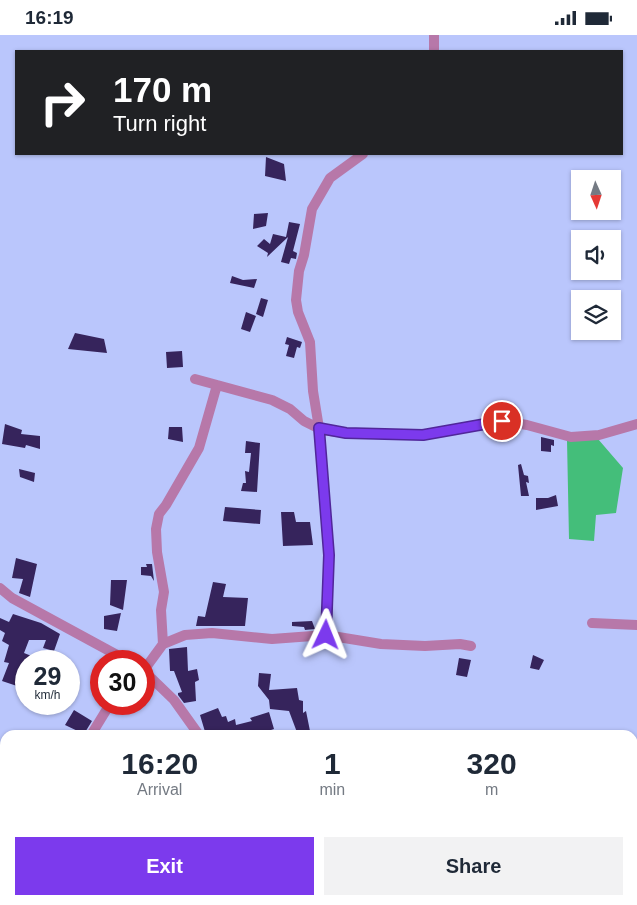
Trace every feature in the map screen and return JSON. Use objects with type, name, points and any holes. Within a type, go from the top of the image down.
[{"type":"street","points":[[434,35],[434,50]]},
{"type":"street","points":[[326,635],[329,555],[319,428],[313,391],[310,342],[298,312],[296,300],[299,271],[304,255],[312,209],[320,192],[330,178],[362,155]]},
{"type":"street","points":[[195,379],[272,400],[290,409],[304,421],[319,428],[346,433],[423,435],[502,421],[527,425],[571,437],[599,435],[637,424]]},
{"type":"street","points":[[163,644],[161,610],[164,592],[157,552],[156,529],[159,514],[199,447],[217,385]]},
{"type":"street","points":[[0,588],[12,598],[108,650]]},
{"type":"street","points":[[592,623],[637,625]]},
{"type":"street","points":[[155,655],[163,644],[185,635],[212,633],[272,639],[326,635],[381,644],[425,646],[460,644],[471,646]]},
{"type":"street","points":[[155,681],[174,700],[196,730]]},
{"type":"street","points":[[94,730],[103,715]]},
{"type":"green space","points":[[598,439],[623,468],[616,513],[596,515],[594,541],[569,539],[567,440]]},
{"type":"building","points":[[266,157],[284,164],[286,181],[265,176]]},
{"type":"building","points":[[268,213],[266,226],[253,229],[254,214]]},
{"type":"building","points":[[289,222],[300,224],[293,251],[297,253],[296,259],[291,258],[289,264],[281,262],[288,237],[267,257],[268,253],[257,246],[264,239],[270,244],[273,234],[286,237]]},
{"type":"building","points":[[232,276],[243,280],[257,279],[254,288],[230,283]]},
{"type":"building","points":[[261,298],[268,300],[263,317],[256,314]]},
{"type":"building","points":[[246,312],[256,316],[250,332],[241,329]]},
{"type":"building","points":[[75,333],[104,339],[107,353],[68,349]]},
{"type":"building","points":[[287,337],[302,342],[300,348],[297,347],[294,358],[286,356],[289,345],[285,344]]},
{"type":"building","points":[[182,351],[183,367],[167,368],[166,352]]},
{"type":"building","points":[[5,424],[22,430],[21,434],[40,436],[40,449],[26,445],[25,448],[2,444]]},
{"type":"building","points":[[169,427],[182,427],[183,442],[168,439]]},
{"type":"building","points":[[541,437],[554,440],[554,446],[551,445],[551,452],[541,451]]},
{"type":"building","points":[[246,441],[260,443],[257,492],[241,491],[243,483],[246,483],[245,471],[249,472],[251,453],[245,453]]},
{"type":"building","points":[[521,464],[524,475],[528,476],[529,483],[526,482],[529,496],[521,496],[518,465]]},
{"type":"building","points":[[19,469],[35,473],[34,482],[20,477]]},
{"type":"building","points":[[556,495],[558,506],[536,510],[536,498],[548,498]]},
{"type":"building","points":[[225,507],[261,510],[260,524],[223,521]]},
{"type":"building","points":[[281,512],[294,512],[296,522],[310,522],[313,545],[283,546]]},
{"type":"building","points":[[16,558],[37,564],[30,597],[19,593],[23,579],[12,578]]},
{"type":"building","points":[[146,564],[152,564],[154,581],[151,576],[141,575],[141,567],[147,567]]},
{"type":"building","points":[[111,580],[127,580],[123,610],[110,605]]},
{"type":"building","points":[[213,582],[226,584],[223,597],[248,598],[245,626],[196,626],[198,616],[205,617]]},
{"type":"building","points":[[121,613],[117,631],[104,629],[104,616]]},
{"type":"building","points":[[13,614],[41,623],[60,634],[54,650],[43,648],[46,640],[29,640],[25,650],[15,650],[15,685],[2,681],[9,663],[4,662],[9,645],[2,641],[5,633],[0,630],[0,618],[9,622]]},
{"type":"building","points":[[312,621],[315,629],[305,630],[304,627],[292,626],[292,622]]},
{"type":"building","points":[[187,647],[188,671],[197,669],[199,680],[195,682],[196,701],[184,703],[178,695],[178,693],[182,692],[174,671],[170,671],[169,649]]},
{"type":"building","points":[[533,655],[544,660],[539,670],[530,668]]},
{"type":"building","points":[[459,658],[471,660],[467,677],[456,675]]},
{"type":"building","points":[[259,673],[271,674],[269,690],[297,688],[299,700],[303,701],[303,713],[306,711],[310,730],[296,730],[289,711],[270,709],[269,700],[258,686]]},
{"type":"building","points":[[218,708],[222,717],[226,716],[228,722],[235,719],[236,725],[252,721],[250,718],[269,712],[274,729],[204,730],[200,715]]},
{"type":"building","points":[[80,714],[92,721],[86,730],[76,730],[65,725],[71,715]]},
{"type":"route","points":[[326,635],[329,555],[319,428],[346,433],[423,435],[502,421]]}]
